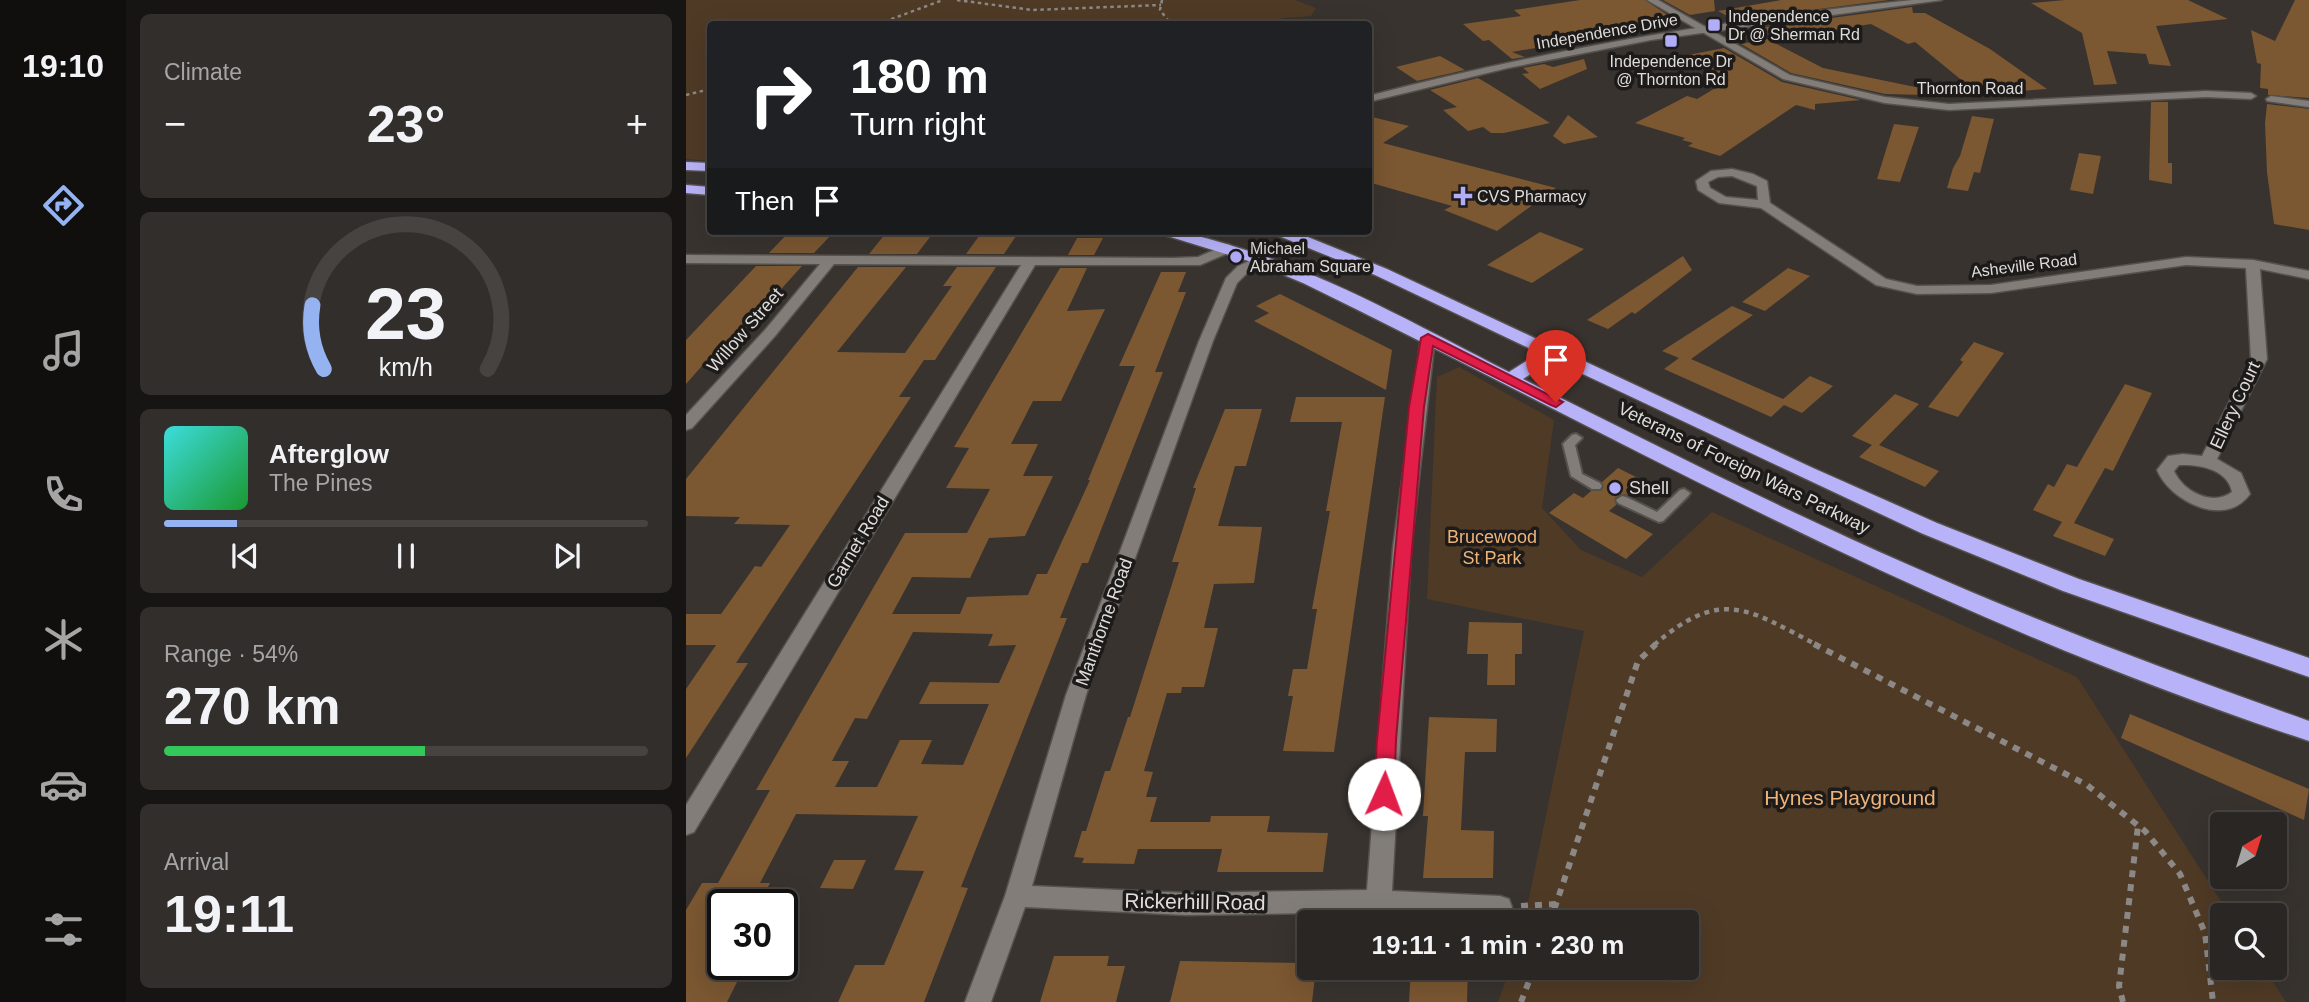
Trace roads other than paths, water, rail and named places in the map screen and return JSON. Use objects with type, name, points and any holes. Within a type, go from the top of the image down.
[{"type":"highway","points":[[686,166],[707,167]]},
{"type":"highway","points":[[686,190],[707,191]]},
{"type":"highway","name":"Veterans of Foreign Wars Parkway","points":[[1181,235],[1261,260],[1335,292],[1773,511],[1933,584],[2085,648],[2309,731]]},
{"type":"highway","name":"Veterans of Foreign Wars Parkway","points":[[1289,235],[1372,268],[1929,528],[2071,586],[2309,668]]},
{"type":"highway","points":[[1510,379],[1552,353]]},
{"type":"street","name":"Thornton Road","points":[[1651,0],[1787,77],[1851,94],[1949,107],[2206,94],[2251,96]]},
{"type":"street","name":"Independence Drive","points":[[1372,98],[1469,72],[1703,30],[1880,3],[1938,0]]},
{"type":"street","points":[[2271,99],[2309,104]]},
{"type":"street","name":"Asheville Road","points":[[1764,205],[1763,184],[1749,176],[1718,174],[1702,181],[1704,190],[1713,197],[1764,205],[1881,282],[1917,290],[1992,289],[2186,261],[2253,264],[2309,275]]},
{"type":"street","points":[[686,259],[1191,262],[1228,248]]},
{"type":"street","name":"Willow Street","points":[[686,425],[770,333],[831,259]]},
{"type":"street","name":"Garnet Road","points":[[686,825],[1031,260]]},
{"type":"street","name":"Manthorne Road","points":[[978,1002],[1017,896],[1076,695],[1206,341],[1231,281],[1243,269],[1261,260]]},
{"type":"street","name":"Ellery Court","points":[[2208,461],[2259,359],[2253,264]]},
{"type":"street","points":[[1379,901],[1391,689],[1416,407],[1428,338]]},
{"type":"street","name":"Rickerhill Road","points":[[1017,896],[1186,904],[1379,901],[1500,907]]},
{"type":"lane","points":[[1576,438],[1569,444],[1577,476],[1596,486]]},
{"type":"lane","points":[[1622,500],[1658,518],[1684,493]]},
{"type":"place","name":"Independence Dr @ Sherman Rd","points":[[1714,25]]},
{"type":"place","name":"Independence Dr @ Thornton Rd","points":[[1671,41]]},
{"type":"place","name":"CVS Pharmacy","points":[[1463,196]]},
{"type":"place","name":"Michael Abraham Square","points":[[1236,257]]},
{"type":"place","name":"Shell","points":[[1615,488]]},
{"type":"park label","name":"Brucewood St Park","points":[[1492,547]]},
{"type":"park label","name":"Hynes Playground","points":[[1850,798]]}]
